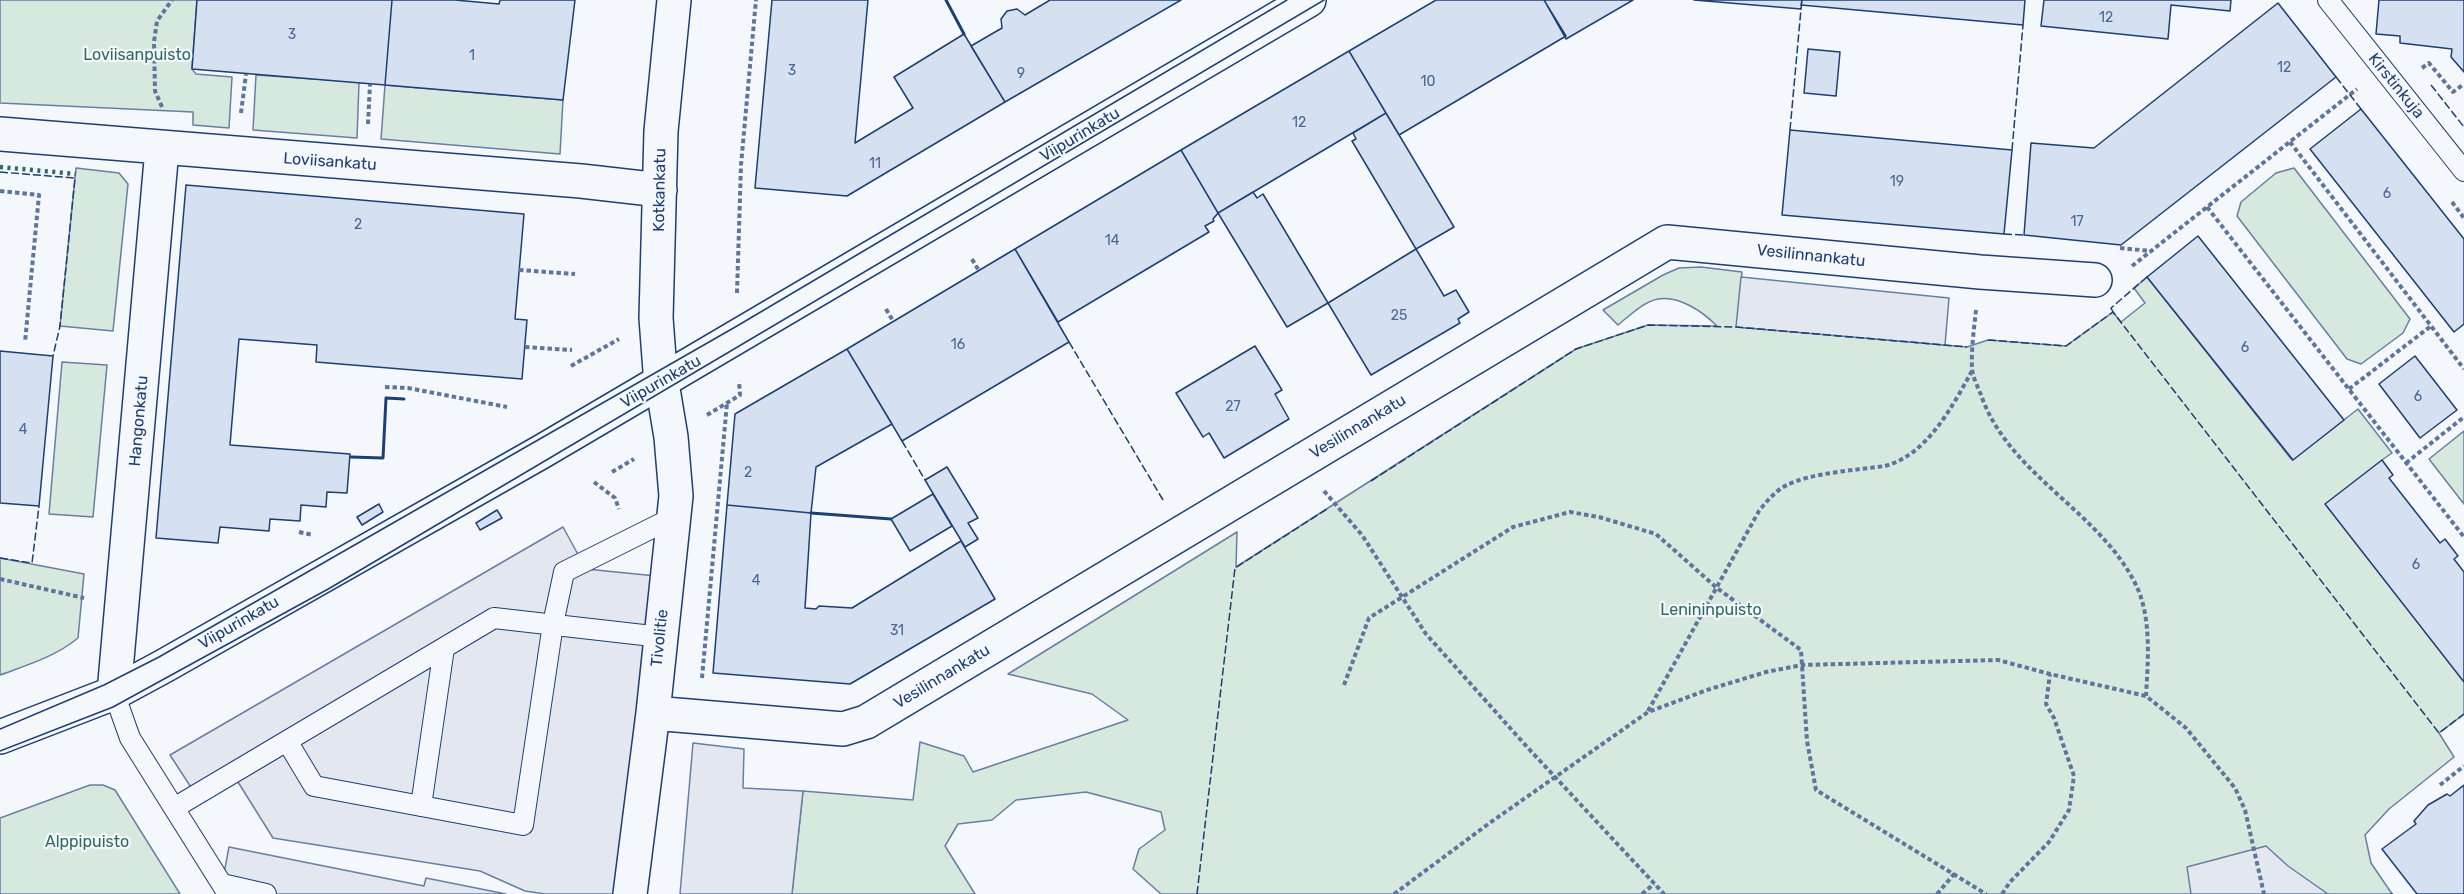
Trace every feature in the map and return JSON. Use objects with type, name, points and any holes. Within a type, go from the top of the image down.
[{"type":"street","name":"Kotkankatu","points":[[662,381],[656,318],[661,131],[674,0]]},
{"type":"street","name":"Viipurinkatu","points":[[0,737],[114,693],[738,337],[1308,0]]},
{"type":"street","name":"Loviisankatu","points":[[0,134],[162,149],[581,181],[660,190]]},
{"type":"street","name":"Hangonkatu","points":[[114,693],[162,149]]},
{"type":"street","name":"Vesilinnankatu","points":[[652,713],[843,729],[866,722],[1667,242],[1980,272],[2095,280]]},
{"type":"street","name":"Tivolitie","points":[[630,894],[676,496],[671,437],[662,381]]},
{"type":"lane","name":"Kirstinkuja","points":[[2328,0],[2464,171]]},
{"type":"lane","points":[[287,741],[314,786],[523,825],[553,624],[564,572],[674,516]]},
{"type":"lane","points":[[174,808],[494,618],[661,637]]},
{"type":"lane","points":[[421,806],[444,648]]},
{"type":"lane","points":[[114,693],[130,738],[225,889],[266,894]]},
{"type":"path","points":[[155,91],[154,42],[157,21],[172,0]]},
{"type":"path","points":[[740,395],[736,272],[741,165],[756,0]]},
{"type":"path","points":[[2095,280],[2126,271],[2382,70]]},
{"type":"path","points":[[241,120],[246,74]]},
{"type":"path","points":[[368,131],[370,84]]},
{"type":"path","points":[[2290,142],[2462,363],[2464,369]]},
{"type":"path","points":[[0,191],[39,195],[25,342]]},
{"type":"path","points":[[2207,207],[2464,537]]},
{"type":"path","points":[[972,259],[979,271]]},
{"type":"path","points":[[519,270],[575,274]]},
{"type":"path","points":[[1980,272],[1972,371],[1986,410],[2009,447],[2102,538],[2121,561],[2136,585],[2144,612],[2148,651],[2146,696]]},
{"type":"path","points":[[886,309],[893,321]]},
{"type":"path","points":[[571,366],[656,318]]},
{"type":"path","points":[[2349,389],[2431,326]]},
{"type":"path","points":[[525,347],[572,350]]},
{"type":"path","points":[[1648,712],[1759,511],[1772,496],[1785,486],[1799,480],[1898,462],[1912,454],[1951,408],[1972,371]]},
{"type":"path","points":[[385,387],[408,388],[507,407]]},
{"type":"path","points":[[698,718],[728,403]]},
{"type":"path","points":[[2406,463],[2464,417]]},
{"type":"path","points":[[1302,461],[1316,482],[1362,535],[1426,634],[1664,894]]},
{"type":"path","points":[[1344,685],[1369,618],[1513,527],[1570,512],[1599,516],[1656,534],[1717,588],[1802,650],[1807,741],[1816,790],[1986,894]]},
{"type":"path","points":[[299,532],[319,536]]},
{"type":"path","points":[[0,579],[94,600]]},
{"type":"path","points":[[1394,894],[1648,712],[1766,672],[1802,665],[1998,660],[2146,696],[2186,729],[2235,789],[2246,810],[2264,894]]},
{"type":"path","points":[[2002,894],[2010,882],[2049,842],[2069,810],[2074,776],[2055,718],[2046,704],[2050,674]]},
{"type":"path","points":[[2440,785],[2464,766]]},
{"type":"path","points":[[1937,894],[1955,873]]},
{"type":"path","points":[[1642,894],[1654,884]]},
{"type":"green space","name":"Loviisanpuisto","points":[[0,0],[197,0],[192,69],[196,74],[232,77],[229,128],[193,125],[193,112],[0,103]]},
{"type":"green space","points":[[256,75],[359,82],[357,138],[253,130]]},
{"type":"green space","points":[[385,85],[563,100],[560,154],[381,139]]},
{"type":"green space","points":[[76,168],[119,173],[128,184],[113,331],[60,326]]},
{"type":"green space","points":[[2294,168],[2410,319],[2403,333],[2361,364],[2347,359],[2237,216],[2241,202],[2276,173]]},
{"type":"green space","name":"Lenininpuisto","points":[[1701,267],[1742,272],[1737,327],[1967,347],[1988,340],[2066,346],[2113,312],[2121,322],[2145,303],[2134,288],[2147,277],[2292,460],[2358,409],[2392,453],[2382,460],[2464,682],[2464,714],[2439,733],[2454,757],[2389,809],[2365,835],[2371,863],[2392,894],[1161,894],[1133,869],[1139,849],[1165,830],[1161,812],[1086,792],[1016,800],[992,820],[958,824],[945,846],[975,894],[792,894],[803,791],[913,800],[920,742],[964,756],[973,772],[1128,720],[1092,694],[1008,674],[1237,532],[1236,567],[1576,349],[1648,325],[1717,326],[1698,310],[1682,302],[1666,298],[1647,303],[1618,325],[1603,310],[1663,275],[1679,268]]},
{"type":"green space","points":[[62,362],[107,365],[93,517],[49,514]]},
{"type":"green space","points":[[2464,431],[2464,504],[2429,459]]},
{"type":"green space","points":[[0,558],[84,574],[78,638],[50,655],[0,675]]},
{"type":"green space","name":"Alppipuisto","points":[[90,785],[103,785],[115,790],[180,894],[0,894],[0,818]]},
{"type":"shaded area","points":[[1741,277],[1949,298],[1945,345],[1736,327]]},
{"type":"shaded area","points":[[563,527],[586,569],[666,577],[630,894],[545,894],[525,891],[480,871],[273,838],[233,774],[196,795],[170,755]]},
{"type":"shaded area","points":[[693,743],[744,749],[743,788],[803,791],[792,894],[680,894]]},
{"type":"shaded area","points":[[2266,846],[2288,866],[2328,894],[2191,894],[2187,867]]},
{"type":"shaded area","points":[[229,847],[424,886],[426,878],[506,894],[228,894],[222,884]]},
{"type":"building","points":[[197,0],[392,0],[385,85],[192,69]]},
{"type":"building","points":[[392,0],[455,0],[499,4],[500,0],[575,0],[563,100],[385,85]]},
{"type":"building","points":[[772,0],[868,0],[855,143],[913,108],[894,77],[964,34],[1005,102],[847,196],[755,188]]},
{"type":"building","points":[[1050,0],[1181,0],[1005,102],[971,46],[1002,28],[1001,19],[1007,11],[1017,9],[1025,15]]},
{"type":"building","points":[[1436,0],[1544,0],[1566,36],[1399,135],[1349,51]]},
{"type":"building","points":[[1544,0],[1633,0],[1566,39]]},
{"type":"building","points":[[1694,0],[1802,0],[1801,9]]},
{"type":"building","points":[[1802,0],[2025,0],[2023,25],[1801,5]]},
{"type":"building","points":[[2044,0],[2231,0],[2230,11],[2171,5],[2168,39],[2041,26]]},
{"type":"building","points":[[2379,0],[2464,0],[2464,72],[2451,57],[2452,49],[2400,43],[2400,36],[2376,34]]},
{"type":"building","points":[[2278,3],[2336,77],[2121,245],[2024,235],[2031,143],[2094,148]]},
{"type":"building","points":[[1808,49],[1840,52],[1836,96],[1804,93]]},
{"type":"building","points":[[1349,51],[1386,113],[1218,213],[1181,150]]},
{"type":"building","points":[[2361,109],[2464,239],[2464,324],[2454,332],[2310,149]]},
{"type":"building","points":[[1386,113],[1454,227],[1416,249],[1352,141],[1356,139],[1353,133]]},
{"type":"building","points":[[1790,130],[2012,150],[2004,234],[1782,215]]},
{"type":"building","points":[[1181,150],[1218,213],[1214,221],[1205,226],[1209,232],[1058,322],[1015,249]]},
{"type":"building","points":[[186,185],[524,214],[515,319],[527,320],[522,379],[316,362],[317,345],[239,339],[230,445],[350,454],[347,493],[327,492],[326,507],[301,505],[300,521],[270,519],[269,531],[220,527],[218,543],[156,538]]},
{"type":"building","points":[[1253,192],[1257,198],[1263,194],[1328,303],[1287,327],[1218,213]]},
{"type":"building","points":[[2198,236],[2344,420],[2293,460],[2147,277]]},
{"type":"building","points":[[1015,249],[1069,342],[902,441],[847,349]]},
{"type":"building","points":[[1416,249],[1444,296],[1456,290],[1469,312],[1458,319],[1460,323],[1371,375],[1328,303]]},
{"type":"building","points":[[1255,346],[1282,390],[1275,394],[1289,419],[1224,458],[1209,433],[1203,437],[1176,393]]},
{"type":"building","points":[[847,349],[892,424],[816,467],[811,513],[727,505],[735,414]]},
{"type":"building","points":[[0,351],[53,356],[39,506],[0,503]]},
{"type":"building","points":[[2415,356],[2457,410],[2420,438],[2379,384]]},
{"type":"building","points":[[2382,460],[2393,475],[2389,478],[2440,543],[2445,539],[2458,556],[2454,559],[2464,572],[2464,682],[2325,504]]},
{"type":"building","points":[[947,467],[978,518],[968,523],[978,539],[965,547],[925,480]]},
{"type":"building","points":[[933,494],[952,526],[910,551],[891,519]]},
{"type":"building","points":[[379,504],[383,512],[362,525],[357,517]]},
{"type":"building","points":[[727,505],[811,513],[805,608],[816,609],[819,606],[852,608],[961,541],[995,599],[850,684],[713,673]]},
{"type":"building","points":[[497,510],[502,518],[480,530],[476,523]]},
{"type":"building","points":[[2464,785],[2464,894],[2417,894],[2382,849],[2416,824],[2414,821],[2428,805],[2447,794],[2450,796]]},
{"type":"tram line","points":[[0,729],[104,685],[159,657],[737,326],[1287,0]]},
{"type":"tram line","points":[[0,751],[113,707],[330,588],[1324,0]]},
{"type":"hedge","points":[[0,167],[76,174]]},
{"type":"fence","points":[[1790,130],[1801,9]]},
{"type":"fence","points":[[2012,150],[2023,25]]},
{"type":"fence","points":[[2336,77],[2361,109]]},
{"type":"fence","points":[[2431,85],[2464,127]]},
{"type":"fence","points":[[0,172],[75,178],[60,326],[53,356]]},
{"type":"fence","points":[[2004,234],[2024,235]]},
{"type":"fence","points":[[2113,312],[2111,308],[2147,277]]},
{"type":"fence","points":[[1988,340],[2066,346],[2113,312],[2439,733],[2464,714]]},
{"type":"fence","points":[[1371,481],[1576,349],[1648,325],[1736,327],[1967,347]]},
{"type":"fence","points":[[1069,342],[1163,500]]},
{"type":"fence","points":[[902,441],[925,480]]},
{"type":"fence","points":[[0,558],[32,563],[39,506]]},
{"type":"fence","points":[[1197,894],[1235,568],[1327,509]]},
{"type":"wall","points":[[946,0],[964,34]]},
{"type":"wall","points":[[351,457],[383,458],[386,398],[404,399]]},
{"type":"wall","points":[[811,513],[891,519]]}]
